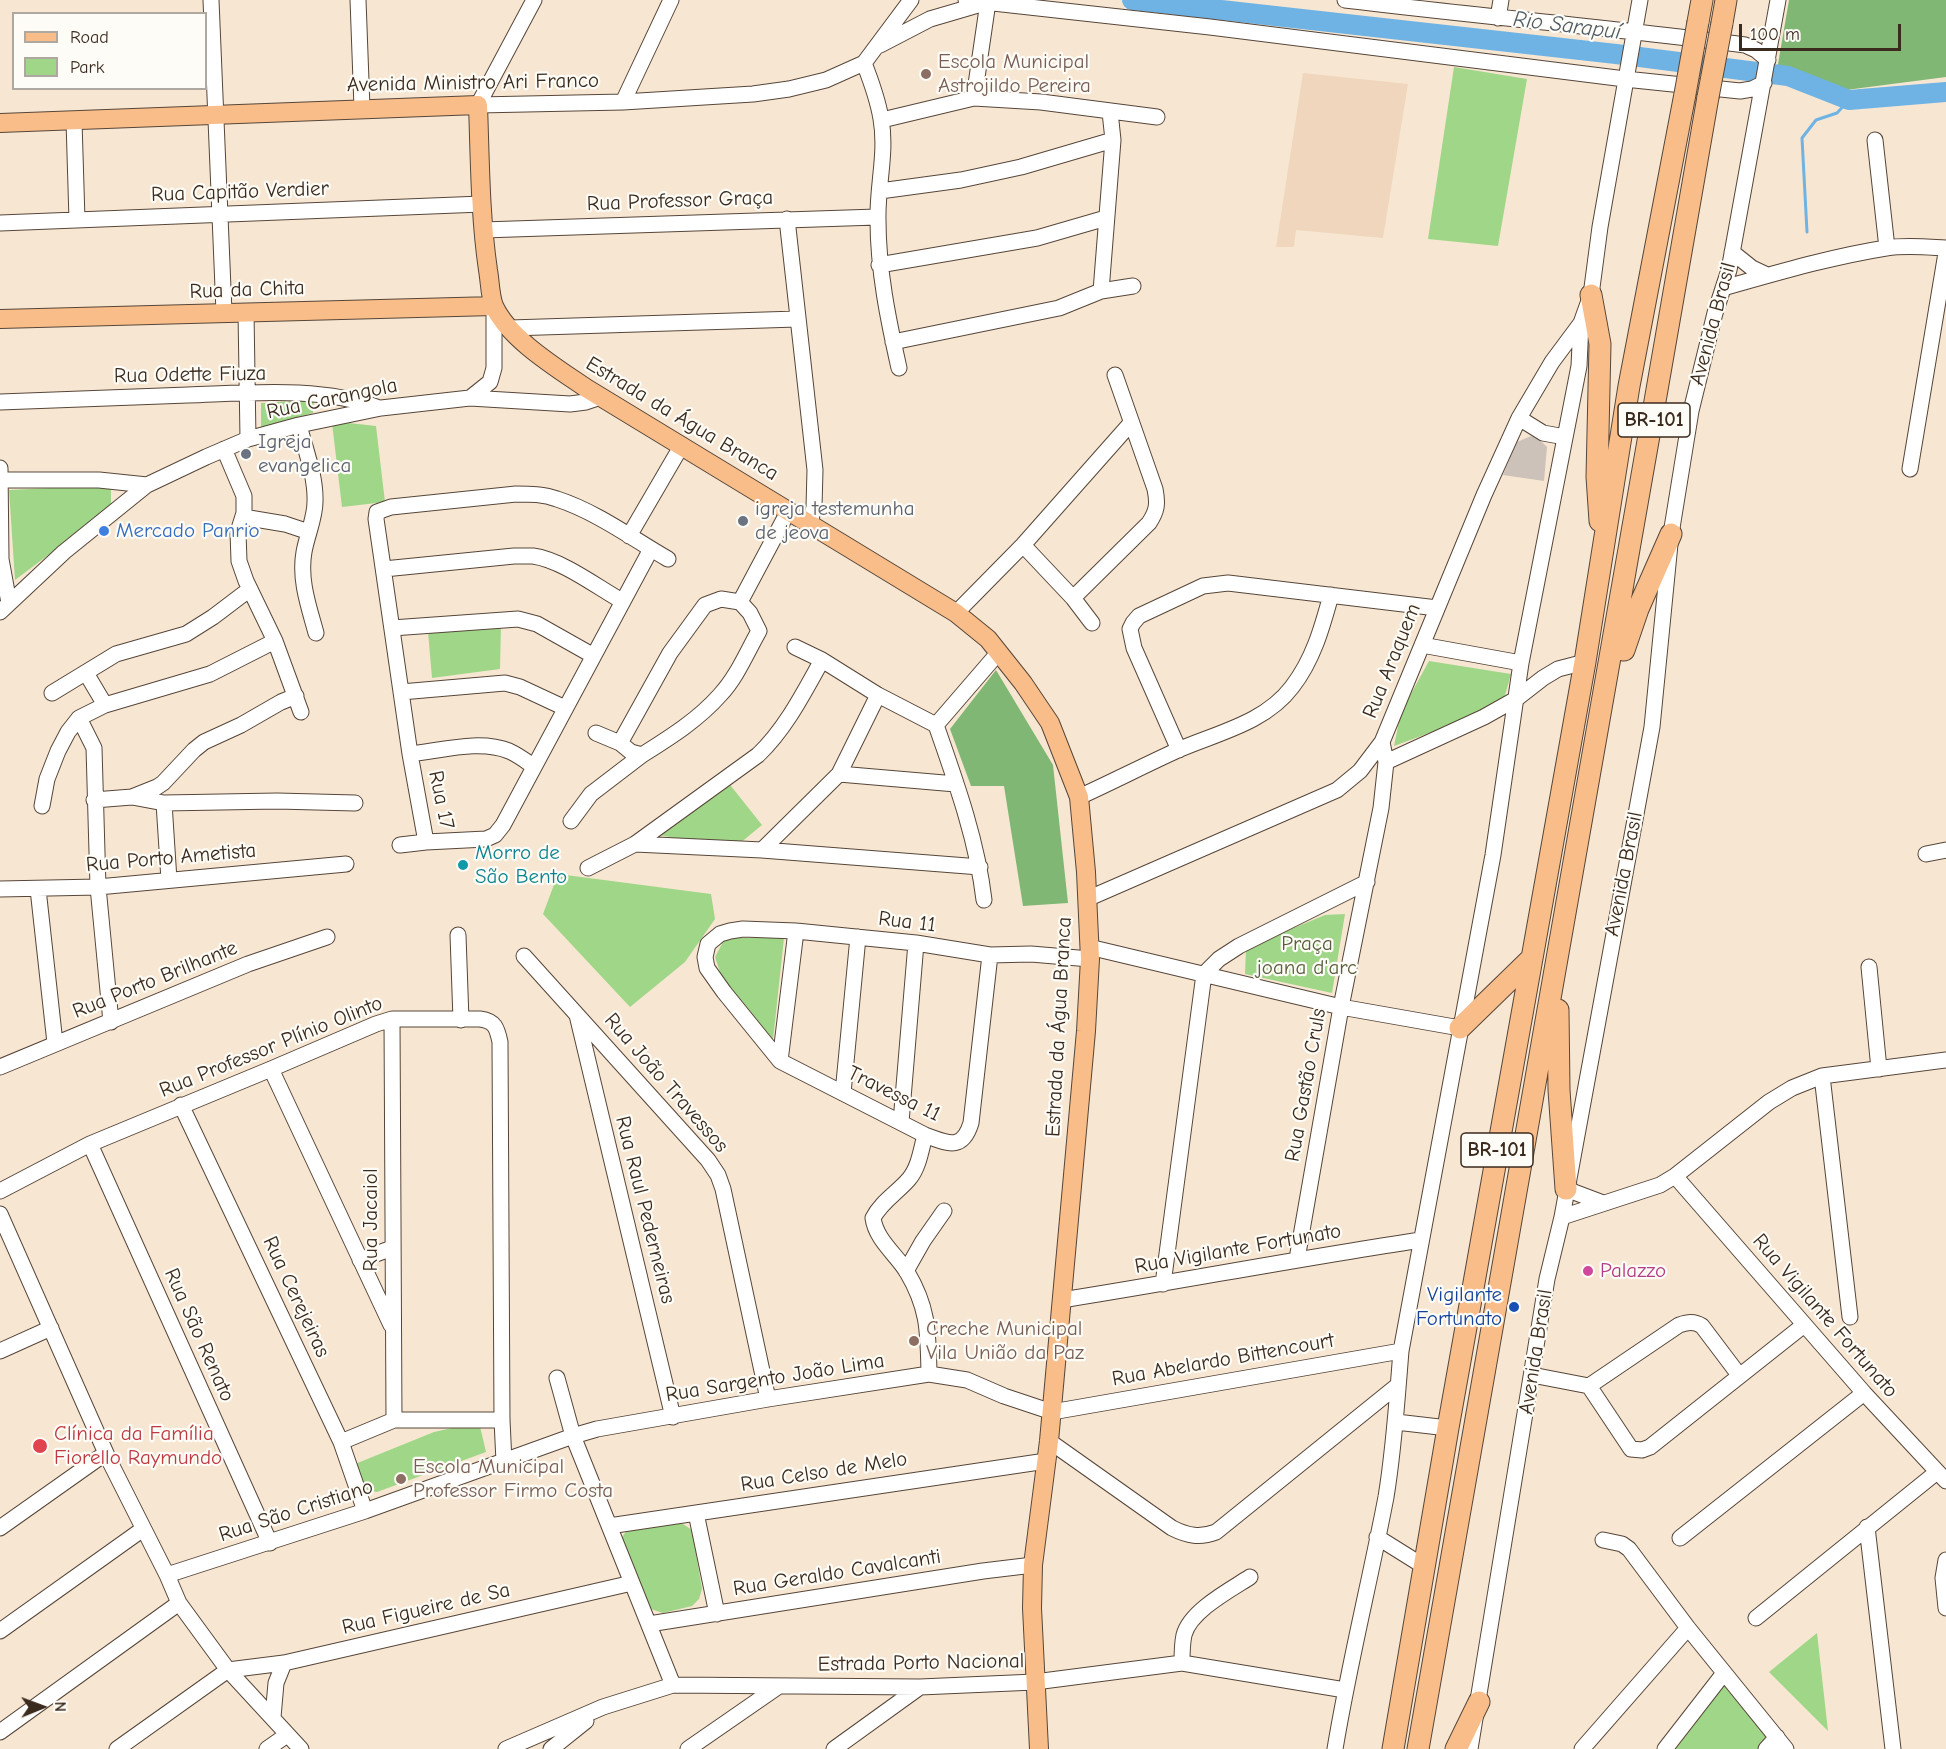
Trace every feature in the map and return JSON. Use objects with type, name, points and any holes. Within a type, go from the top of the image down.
[{"type":"highway","name":"BR-101","points":[[1393,1749],[1585,662],[1629,386],[1702,0]]},
{"type":"highway","name":"Avenida Brasil","points":[[1418,1749],[1497,1288],[1560,949],[1726,0]]},
{"type":"highway","points":[[1591,295],[1600,344],[1597,477],[1604,551]]},
{"type":"highway","points":[[1599,728],[1638,609],[1671,534]]},
{"type":"highway","points":[[1560,949],[1559,1079],[1566,1189]]},
{"type":"highway","points":[[1460,1028],[1531,959]]},
{"type":"highway","points":[[1456,1749],[1479,1702]]},
{"type":"main road","name":"Avenida Ministro Ari Franco","points":[[0,123],[216,113],[478,105]]},
{"type":"main road","name":"Estrada da Água Branca","points":[[478,105],[483,230],[494,306],[510,328],[539,357],[956,613],[988,639],[1050,723],[1079,797],[1089,953],[1086,1030],[1052,1412],[1033,1565],[1032,1608],[1039,1749]]},
{"type":"main road","name":"Rua da Chita","points":[[0,319],[494,306]]},
{"type":"street","points":[[211,0],[224,312]]},
{"type":"street","points":[[358,0],[362,108]]},
{"type":"street","points":[[478,105],[534,0]]},
{"type":"street","points":[[623,102],[671,0]]},
{"type":"street","name":"Avenida Ministro Ari Franco","points":[[478,105],[623,102],[753,94],[789,89],[826,80],[864,63],[911,0]]},
{"type":"street","points":[[966,0],[1210,27],[1603,76],[1627,72],[1740,91],[1752,89],[1766,72],[1756,50],[1744,45],[1634,29],[1498,18],[1345,0]]},
{"type":"street","points":[[1498,18],[1501,0]]},
{"type":"street","points":[[1591,295],[1640,0]]},
{"type":"street","name":"Avenida Brasil","points":[[1470,1749],[1547,1279],[1562,1217],[1652,727],[1671,534],[1691,411],[1732,252],[1778,0]]},
{"type":"street","points":[[877,47],[930,19],[988,2]]},
{"type":"street","points":[[974,98],[988,2]]},
{"type":"street","points":[[864,63],[882,120],[878,217],[879,266],[899,368]]},
{"type":"street","points":[[1603,76],[1614,89],[1621,105]]},
{"type":"street","points":[[882,120],[974,98],[1041,102],[1157,117]]},
{"type":"street","points":[[1101,291],[1113,140],[1110,112]]},
{"type":"street","points":[[74,121],[77,220]]},
{"type":"street","points":[[880,191],[961,180],[1021,167],[1113,140]]},
{"type":"street","points":[[1875,140],[1887,248]]},
{"type":"street","name":"Rua Capitão Verdier","points":[[0,223],[482,204]]},
{"type":"street","name":"Rua Professor Graça","points":[[483,230],[878,217]]},
{"type":"street","points":[[879,266],[1037,238],[1106,218]]},
{"type":"street","points":[[787,219],[815,470],[814,507],[810,523]]},
{"type":"street","points":[[1723,288],[1767,274],[1887,248],[1912,246],[1946,250],[1910,470]]},
{"type":"street","points":[[1732,252],[1752,268],[1767,274]]},
{"type":"street","points":[[893,342],[1059,308],[1101,291],[1133,286]]},
{"type":"street","name":"Rua Araquem","points":[[1087,899],[1337,790],[1360,771],[1382,742],[1519,418],[1552,362],[1581,323],[1591,295]]},
{"type":"street","points":[[470,398],[490,382],[494,368],[494,306]]},
{"type":"street","points":[[246,312],[248,439]]},
{"type":"street","points":[[510,328],[797,318]]},
{"type":"street","points":[[1335,1749],[1345,1690],[1386,1495],[1396,1422],[1401,1351],[1493,855],[1521,663],[1579,366],[1581,323]]},
{"type":"street","points":[[1073,598],[1149,523],[1156,512],[1158,502],[1115,375]]},
{"type":"street","name":"Rua Odette Fiuza","points":[[0,402],[247,393],[333,395],[380,408]]},
{"type":"street","name":"Rua Carangola","points":[[5,607],[64,552],[147,485],[248,439],[299,425],[380,408],[470,398],[570,404],[601,397]]},
{"type":"street","points":[[1519,418],[1543,433],[1565,438]]},
{"type":"street","points":[[956,613],[1023,545],[1131,423]]},
{"type":"street","points":[[299,425],[315,488],[316,505],[304,553],[302,572],[316,633]]},
{"type":"street","points":[[668,559],[629,536],[682,445]]},
{"type":"street","points":[[224,449],[244,496],[245,505],[238,532],[239,561],[250,590],[275,641],[301,712]]},
{"type":"street","points":[[0,468],[1,559],[5,607]]},
{"type":"street","points":[[0,480],[99,480],[147,485]]},
{"type":"street","name":"Rua 17","points":[[629,536],[579,508],[556,498],[536,495],[516,494],[391,507],[378,512],[376,519],[410,754],[426,842],[486,839],[495,835],[503,825],[592,655],[651,549]]},
{"type":"street","points":[[740,602],[789,510]]},
{"type":"street","points":[[243,517],[285,524],[309,532]]},
{"type":"street","points":[[1023,545],[1073,598],[1092,622]]},
{"type":"street","points":[[384,569],[533,556],[557,565],[622,601]]},
{"type":"street","points":[[1179,750],[1134,648],[1130,629],[1139,616],[1178,597],[1214,584],[1228,583],[1437,608]]},
{"type":"street","points":[[52,693],[117,654],[186,634],[213,618],[250,590]]},
{"type":"street","points":[[1079,797],[1261,715],[1276,704],[1291,689],[1305,669],[1318,642],[1331,596]]},
{"type":"street","points":[[571,821],[591,794],[642,755],[677,733],[721,695],[759,631],[750,613],[740,602],[721,599],[705,605],[670,653],[620,743]]},
{"type":"street","points":[[392,628],[518,619],[537,624],[592,655]]},
{"type":"street","points":[[42,806],[47,779],[55,758],[68,732],[79,718],[105,705],[210,674],[275,641]]},
{"type":"street","points":[[1422,645],[1521,663]]},
{"type":"street","points":[[795,647],[822,660],[878,695],[936,725],[956,783],[980,867],[984,900]]},
{"type":"street","points":[[936,725],[999,652]]},
{"type":"street","points":[[588,868],[636,844],[758,755],[785,724],[822,660]]},
{"type":"street","points":[[1386,762],[1484,717],[1516,699],[1558,669],[1585,662]]},
{"type":"street","points":[[86,674],[105,705]]},
{"type":"street","points":[[401,692],[505,683],[520,687],[565,708]]},
{"type":"street","points":[[762,850],[839,774],[878,695]]},
{"type":"street","points":[[132,797],[163,783],[204,742],[241,726],[281,702],[296,696]]},
{"type":"street","points":[[79,718],[94,748],[98,887],[111,1022]]},
{"type":"street","points":[[597,733],[620,743],[631,752],[642,755]]},
{"type":"street","name":"Rua Gastão Cruls","points":[[1297,1259],[1341,1007],[1381,808],[1386,762],[1382,742]]},
{"type":"street","points":[[410,754],[482,746],[512,752],[533,766]]},
{"type":"street","points":[[839,774],[956,783]]},
{"type":"street","points":[[94,800],[132,797],[164,803],[277,801],[355,803]]},
{"type":"street","points":[[164,803],[169,880]]},
{"type":"street","points":[[400,845],[426,842]]},
{"type":"street","points":[[636,844],[762,850],[980,867]]},
{"type":"street","points":[[1926,854],[1946,850]]},
{"type":"street","name":"Rua Porto Ametista","points":[[0,889],[98,887],[346,864]]},
{"type":"street","points":[[1163,1284],[1204,974],[1219,959],[1239,946],[1367,882]]},
{"type":"street","points":[[38,889],[55,1043]]},
{"type":"street","name":"Rua 11","points":[[720,934],[742,929],[796,931],[916,943],[990,955],[1089,953],[1204,974],[1341,1007],[1460,1028]]},
{"type":"street","points":[[780,1061],[796,931]]},
{"type":"street","points":[[458,934],[461,1020]]},
{"type":"street","name":"Travessa 11","points":[[720,934],[708,944],[705,957],[707,968],[780,1061],[945,1143],[961,1142],[967,1135],[971,1123],[990,955]]},
{"type":"street","points":[[843,1093],[858,937]]},
{"type":"street","name":"Rua Porto Brilhante","points":[[0,1067],[248,964],[327,938]]},
{"type":"street","points":[[901,1122],[916,943]]},
{"type":"street","name":"Rua João Travessos","points":[[524,956],[708,1160],[718,1175],[723,1189],[768,1399]]},
{"type":"street","points":[[1869,967],[1879,1069]]},
{"type":"street","name":"Rua Raul Pederneiras","points":[[576,1012],[673,1417]]},
{"type":"street","name":"Rua Professor Plínio Olinto","points":[[0,1191],[90,1144],[392,1019],[480,1018],[489,1020],[494,1024],[500,1042],[504,1462]]},
{"type":"street","name":"Rua Jacaiol","points":[[392,1019],[394,1420]]},
{"type":"street","points":[[1562,1217],[1660,1185],[1675,1176],[1769,1102],[1792,1088],[1822,1076],[1946,1060]]},
{"type":"street","points":[[271,1070],[393,1329]]},
{"type":"street","points":[[1822,1076],[1850,1317]]},
{"type":"street","name":"Rua Cerejeiras","points":[[181,1105],[341,1442],[365,1511]]},
{"type":"street","points":[[925,1135],[915,1170],[908,1180],[877,1210],[873,1218],[878,1233],[906,1271],[926,1313],[929,1374]]},
{"type":"street","name":"Rua São Renato","points":[[90,1144],[270,1543]]},
{"type":"street","name":"Rua Vigilante Fortunato","points":[[1675,1176],[1864,1393],[1942,1477]]},
{"type":"street","points":[[1566,1189],[1603,1203]]},
{"type":"street","points":[[906,1271],[923,1240],[944,1210]]},
{"type":"street","points":[[0,1214],[6,1244],[51,1328],[106,1453],[179,1603],[228,1670],[273,1716],[301,1749]]},
{"type":"street","name":"Rua Vigilante Fortunato","points":[[1062,1300],[1421,1240]]},
{"type":"street","points":[[360,1260],[393,1248]]},
{"type":"street","points":[[1532,1375],[1589,1386],[1679,1325],[1688,1322],[1696,1323],[1708,1332],[1739,1376]]},
{"type":"street","points":[[1589,1386],[1631,1449],[1642,1450],[1650,1447],[1804,1325]]},
{"type":"street","points":[[0,1351],[51,1328]]},
{"type":"street","name":"Rua Abelardo Bittencourt","points":[[1052,1412],[1401,1351]]},
{"type":"street","name":"Rua Sargento João Lima","points":[[573,1436],[597,1429],[768,1399],[929,1374],[967,1380],[1004,1396],[1052,1412]]},
{"type":"street","points":[[557,1378],[573,1436],[673,1685]]},
{"type":"street","points":[[1049,1441],[1172,1528],[1186,1534],[1205,1536],[1216,1532],[1398,1385]]},
{"type":"street","points":[[1680,1538],[1864,1393]]},
{"type":"street","points":[[341,1442],[394,1420],[502,1420]]},
{"type":"street","points":[[1396,1422],[1448,1428]]},
{"type":"street","name":"Rua São Cristiano","points":[[167,1575],[365,1511],[573,1436]]},
{"type":"street","points":[[0,1527],[106,1453]]},
{"type":"street","name":"Rua Celso de Melo","points":[[609,1526],[1046,1461]]},
{"type":"street","points":[[1755,1618],[1867,1527],[1942,1477]]},
{"type":"street","points":[[696,1513],[717,1614]]},
{"type":"street","points":[[1867,1527],[1893,1749]]},
{"type":"street","points":[[0,1631],[143,1529]]},
{"type":"street","points":[[1377,1537],[1425,1567]]},
{"type":"street","points":[[1604,1540],[1622,1544],[1629,1549],[1777,1745]]},
{"type":"street","points":[[1946,1560],[1943,1578],[1946,1608]]},
{"type":"street","name":"Rua Geraldo Cavalcanti","points":[[649,1624],[1033,1565]]},
{"type":"street","points":[[1182,1663],[1184,1634],[1190,1622],[1200,1612],[1250,1576]]},
{"type":"street","name":"Rua Figueire de Sa","points":[[228,1670],[284,1663],[632,1583]]},
{"type":"street","points":[[0,1732],[179,1603]]},
{"type":"street","points":[[1582,1749],[1688,1628]]},
{"type":"street","points":[[273,1716],[276,1683],[284,1663]]},
{"type":"street","name":"Estrada Porto Nacional","points":[[506,1749],[603,1707],[673,1685],[920,1687],[1035,1682],[1182,1663],[1345,1690]]},
{"type":"street","points":[[117,1749],[228,1670]]},
{"type":"street","points":[[1665,1749],[1724,1673]]},
{"type":"street","points":[[688,1749],[779,1686]]},
{"type":"street","points":[[834,1749],[920,1687]]},
{"type":"street","points":[[550,1749],[603,1707]]},
{"type":"street","points":[[267,1749],[288,1734]]},
{"type":"shaded area","points":[[1303,73],[1408,84],[1383,238],[1296,230],[1294,247],[1276,247]]},
{"type":"shaded area","points":[[1531,436],[1539,439],[1547,447],[1544,481],[1503,475],[1517,442]]},
{"type":"green space","points":[[1789,0],[1946,0],[1946,77],[1838,91],[1788,71],[1777,70]]},
{"type":"green space","points":[[1454,67],[1527,79],[1498,246],[1428,239]]},
{"type":"green space","points":[[314,400],[313,413],[261,428],[261,403]]},
{"type":"green space","points":[[332,423],[376,426],[385,502],[342,507]]},
{"type":"green space","points":[[111,485],[111,508],[15,580],[9,490]]},
{"type":"green space","points":[[501,625],[500,669],[432,678],[428,632]]},
{"type":"green space","points":[[1429,661],[1511,674],[1502,706],[1394,746],[1401,712]]},
{"type":"green space","points":[[996,670],[1053,765],[1068,903],[1023,906],[1004,786],[971,786],[950,729]]},
{"type":"green space","points":[[727,781],[762,825],[733,849],[659,835]]},
{"type":"green space","points":[[558,874],[711,894],[715,919],[685,962],[630,1007],[543,914]]},
{"type":"green space","name":"Praça joana d'arc","points":[[1345,914],[1332,993],[1245,974],[1246,948],[1325,915]]},
{"type":"green space","points":[[725,938],[784,938],[773,1040],[722,978],[715,957]]},
{"type":"green space","points":[[479,1422],[486,1452],[377,1492],[366,1490],[355,1464],[434,1432]]},
{"type":"green space","points":[[677,1520],[692,1530],[702,1589],[699,1599],[692,1606],[663,1613],[651,1609],[623,1548],[622,1537],[628,1529]]},
{"type":"green space","points":[[1817,1633],[1828,1731],[1769,1672]]},
{"type":"green space","points":[[1725,1681],[1774,1736],[1762,1749],[1671,1749]]},
{"type":"waterway","name":"Rio Sarapuí","points":[[1132,0],[1616,54],[1788,76],[1849,100],[1946,92]]},
{"type":"waterway","name":"Rio Sarapuí","points":[[1807,232],[1802,138],[1816,120],[1837,113],[1849,100]]},
{"type":"place","name":"Escola Municipal Astrojildo Pereira","points":[[926,74]]},
{"type":"place","name":"Igreja evangelica","points":[[246,454]]},
{"type":"place","name":"igreja testemunha de jeova","points":[[743,521]]},
{"type":"place","name":"Mercado Panrio","points":[[104,531]]},
{"type":"place","name":"Morro de São Bento","points":[[463,865]]},
{"type":"place","name":"Palazzo","points":[[1588,1271]]},
{"type":"place","name":"Vigilante Fortunato","points":[[1514,1307]]},
{"type":"place","name":"Creche Municipal Vila União da Paz","points":[[914,1341]]},
{"type":"place","name":"Clínica da Família Fiorello Raymundo","points":[[40,1446]]},
{"type":"place","name":"Escola Municipal Professor Firmo Costa","points":[[401,1479]]}]
